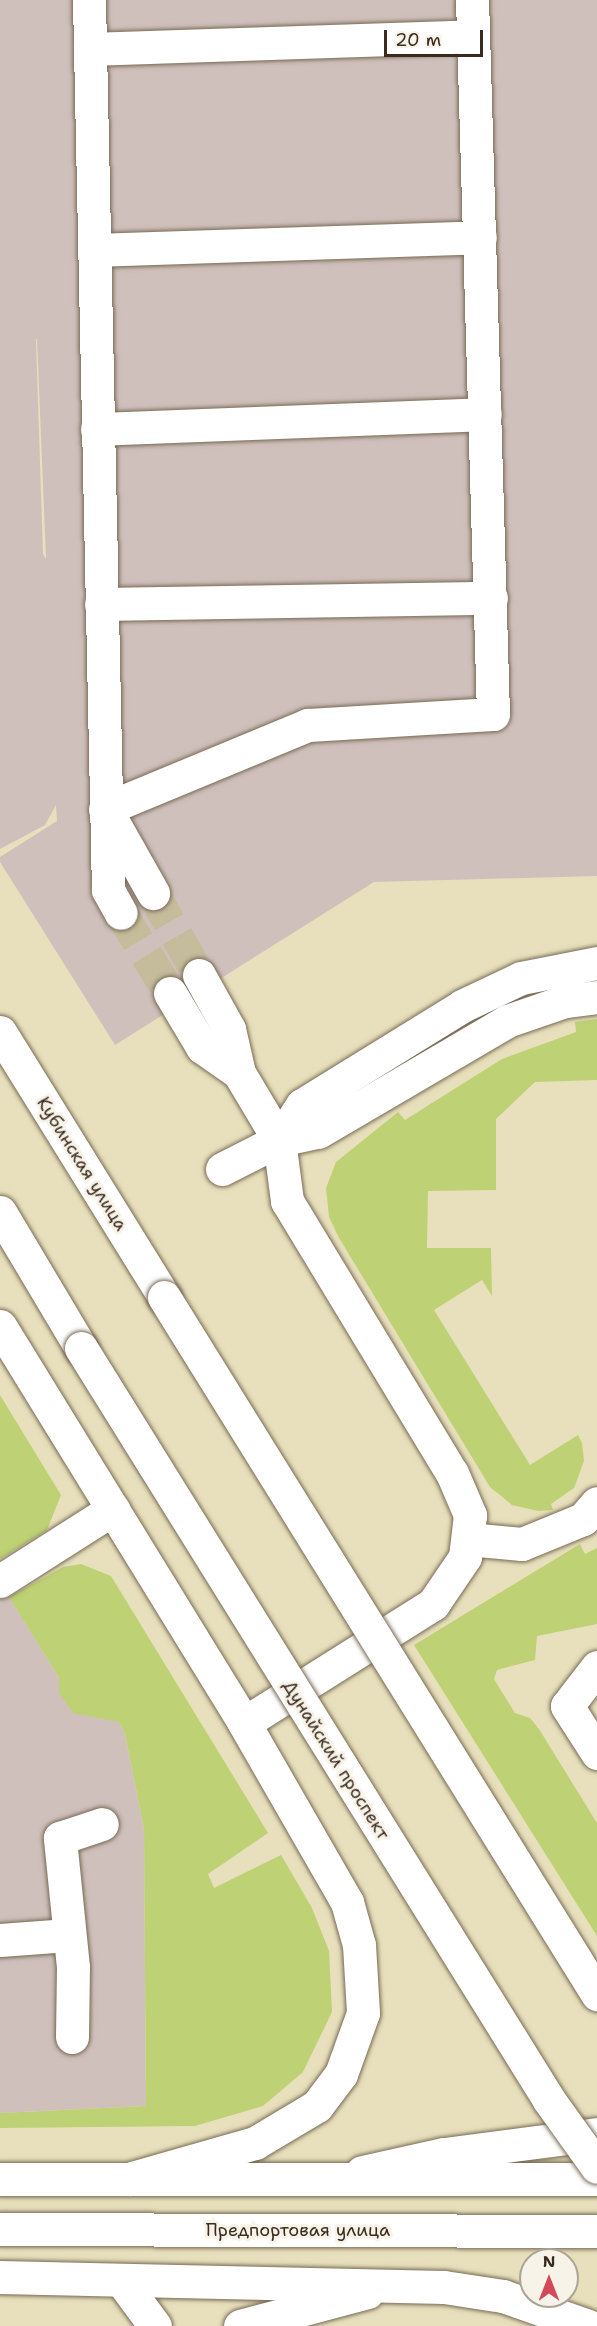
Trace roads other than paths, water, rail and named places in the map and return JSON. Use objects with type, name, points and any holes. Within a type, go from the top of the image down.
[{"type":"main road","points":[[89,0],[105,809],[108,890],[121,913]]},
{"type":"main road","points":[[105,809],[308,724],[493,714],[472,0]]},
{"type":"main road","points":[[90,49],[473,36]]},
{"type":"main road","points":[[94,250],[480,237]]},
{"type":"main road","points":[[97,429],[485,414]]},
{"type":"main road","points":[[101,604],[491,598]]},
{"type":"main road","points":[[105,809],[153,893]]},
{"type":"main road","points":[[279,1140],[302,1105],[462,1006],[521,978],[597,963]]},
{"type":"main road","points":[[199,975],[229,1029],[239,1073],[279,1140],[287,1202],[453,1473],[470,1515],[468,1539],[458,1572],[433,1604],[244,1723]]},
{"type":"main road","points":[[170,993],[202,1047],[239,1073]]},
{"type":"main road","points":[[222,1168],[279,1140],[318,1132],[507,1021],[565,1001],[597,997]]},
{"type":"main road","name":"Кубинская улица","points":[[0,1032],[597,1994]]},
{"type":"main road","name":"Дунайский проспект","points":[[0,1212],[81,1348],[549,2100],[597,2167]]},
{"type":"main road","points":[[0,1326],[244,1723],[347,1902],[360,1945],[363,2013],[341,2074],[298,2122],[255,2143],[129,2179]]},
{"type":"main road","points":[[468,1539],[522,1544],[583,1519],[597,1503]]},
{"type":"main road","points":[[0,1581],[112,1509]]},
{"type":"main road","points":[[597,1667],[567,1706],[597,1753]]},
{"type":"main road","points":[[72,2037],[68,1935],[60,1838],[102,1824]]},
{"type":"main road","points":[[0,1940],[68,1935]]},
{"type":"main road","points":[[333,2179],[444,2154],[597,2134]]},
{"type":"main road","points":[[0,2179],[597,2179]]},
{"type":"main road","name":"Предпортовая улица","points":[[0,2229],[597,2231]]},
{"type":"main road","points":[[0,2277],[401,2285],[503,2296],[588,2326]]},
{"type":"main road","points":[[121,2280],[155,2326]]},
{"type":"main road","points":[[240,2326],[311,2303],[401,2285]]},
{"type":"tunnel","points":[[153,893],[199,975]]},
{"type":"tunnel","points":[[121,913],[170,993]]}]
